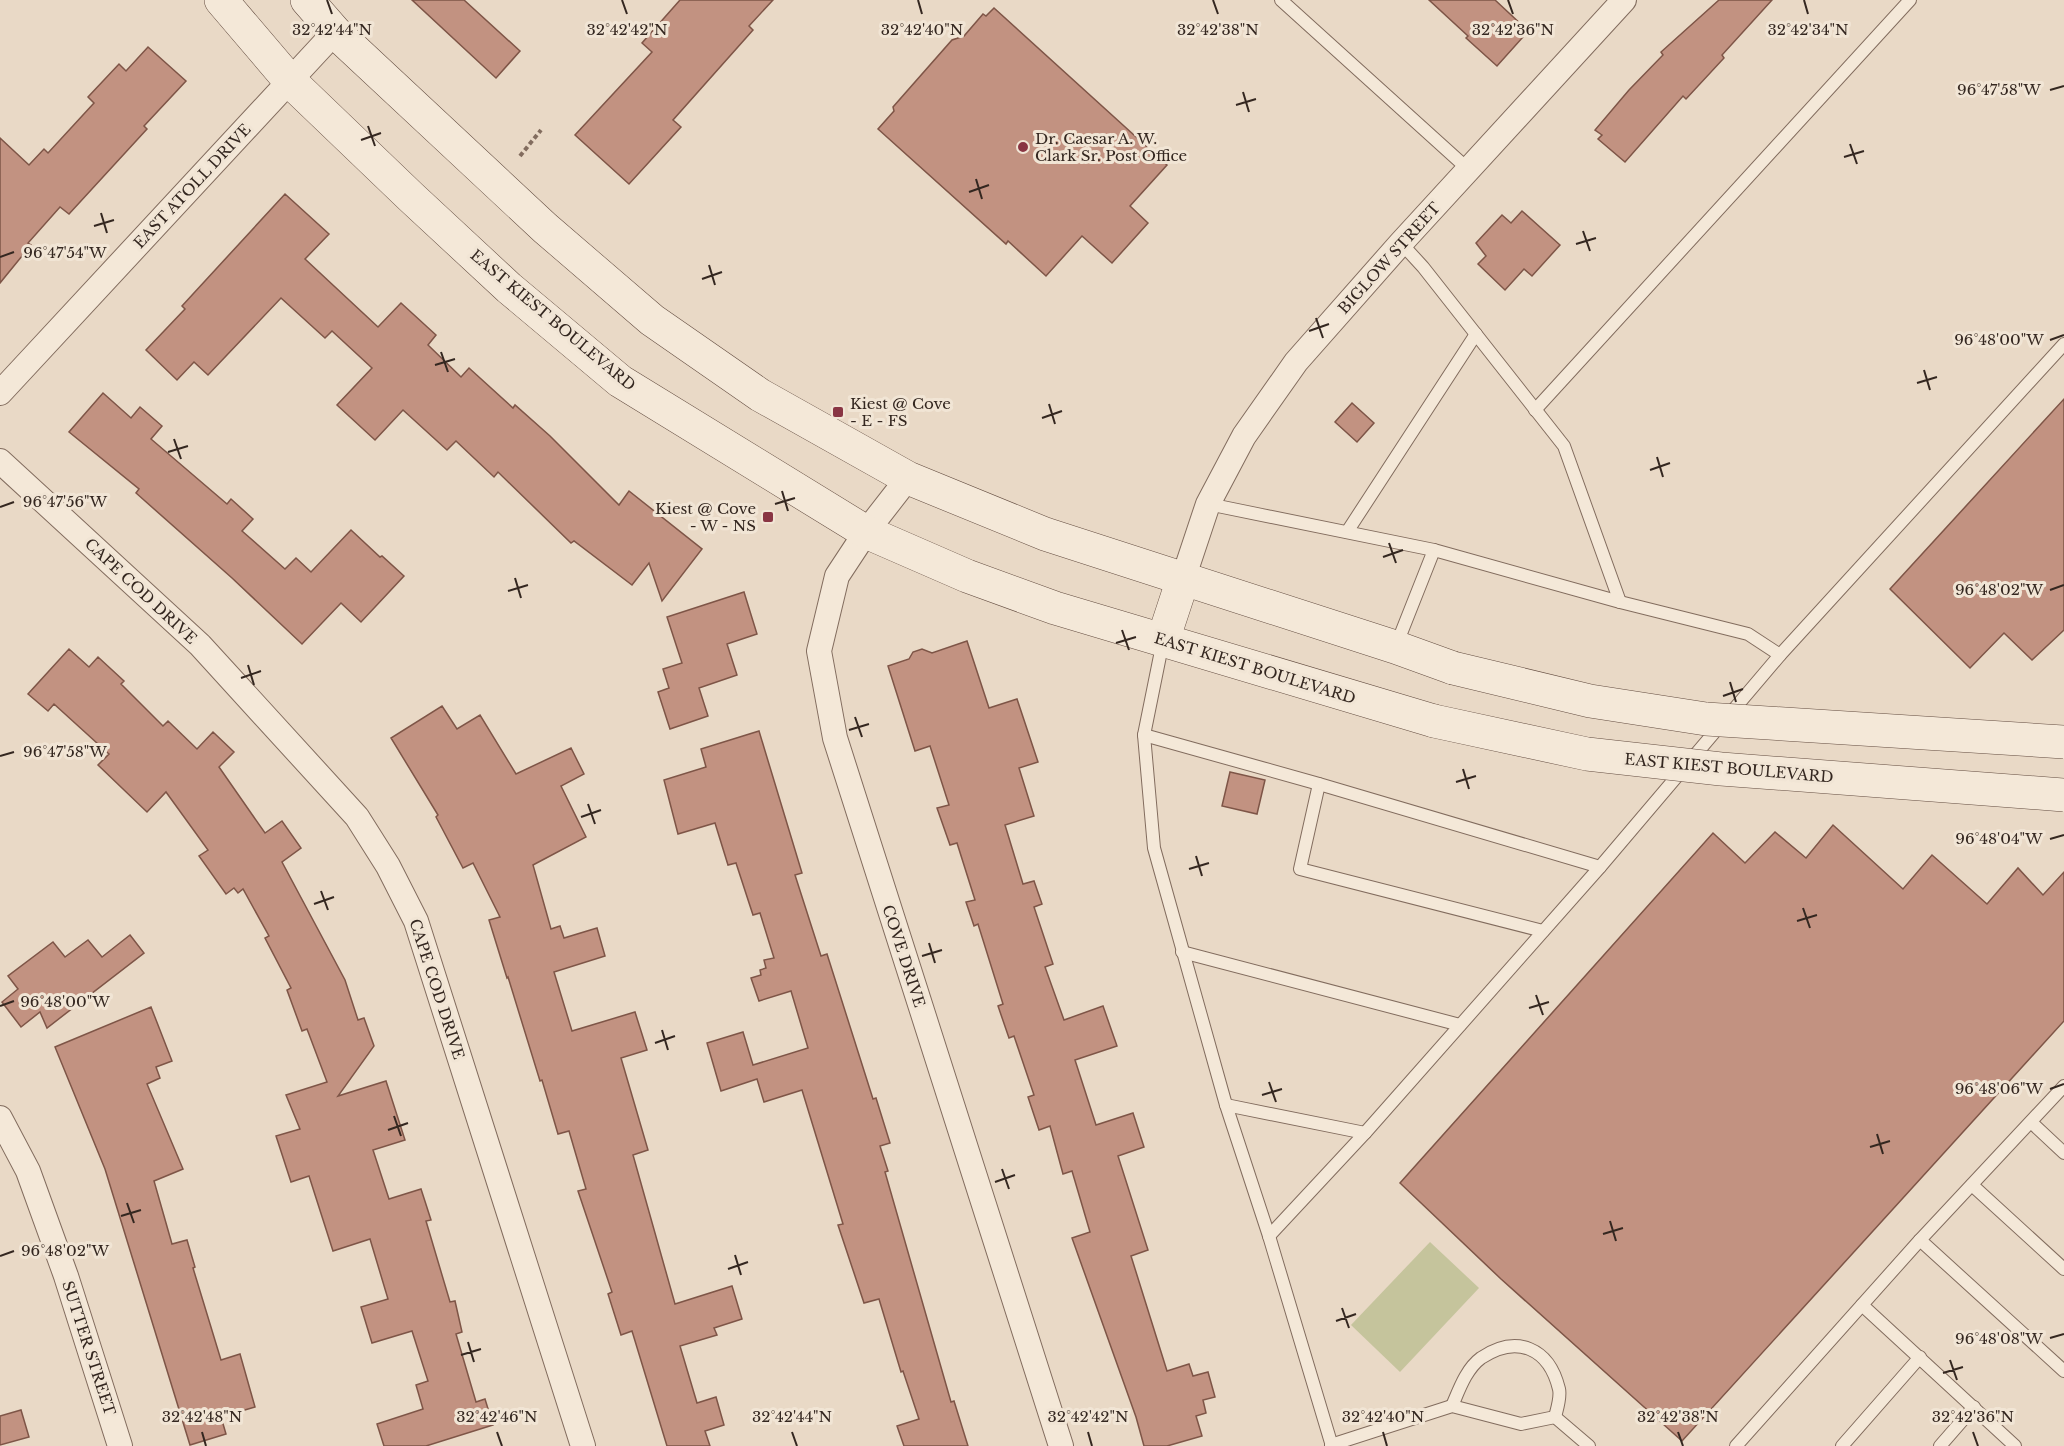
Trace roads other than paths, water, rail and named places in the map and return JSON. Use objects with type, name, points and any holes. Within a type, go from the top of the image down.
[{"type":"main road","name":"EAST KIEST BOULEVARD","points":[[221,0],[290,81],[509,288],[621,381],[866,532],[967,576],[1055,608],[1434,721],[1587,754],[1721,769],[2064,795]]},
{"type":"main road","points":[[307,0],[335,32],[545,228],[652,320],[760,395],[908,478],[1045,534],[1395,647],[1453,668],[1590,700],[1706,719],[2064,742]]},
{"type":"main road","points":[[1163,640],[1183,579]]},
{"type":"street","name":"BIGLOW STREET","points":[[1183,579],[1209,504],[1244,436],[1296,362],[1615,3]]},
{"type":"street","name":"EAST ATOLL DRIVE","points":[[0,393],[335,32]]},
{"type":"street","name":"CAPE COD DRIVE","points":[[0,461],[200,645],[357,818],[388,866],[416,921],[583,1446]]},
{"type":"street","name":"COVE DRIVE","points":[[908,478],[866,532],[837,576],[819,651],[835,738],[1061,1446]]},
{"type":"street","name":"SUTTER STREET","points":[[0,1118],[28,1171],[66,1276],[120,1446]]},
{"type":"lane","points":[[1281,0],[1469,170]]},
{"type":"lane","points":[[1535,410],[1910,0]]},
{"type":"lane","points":[[1401,243],[1423,267],[1564,447],[1620,602]]},
{"type":"lane","points":[[1347,532],[1476,334]]},
{"type":"lane","points":[[1269,1236],[1365,1133],[1600,867],[1780,655],[2064,344]]},
{"type":"lane","points":[[1209,504],[1434,550],[1620,602],[1748,634],[1780,655]]},
{"type":"lane","points":[[1395,647],[1434,550]]},
{"type":"lane","points":[[1163,640],[1144,735],[1154,848],[1226,1106],[1269,1236],[1331,1445],[1452,1406],[1521,1424],[1555,1417]]},
{"type":"lane","points":[[1144,735],[1600,867]]},
{"type":"lane","points":[[1319,784],[1300,869],[1543,931]]},
{"type":"lane","points":[[1182,952],[1460,1025]]},
{"type":"lane","points":[[1736,1446],[1920,1240],[2064,1086]]},
{"type":"lane","points":[[1226,1106],[1365,1133]]},
{"type":"lane","points":[[2031,1122],[2064,1153]]},
{"type":"lane","points":[[1972,1185],[2064,1269]]},
{"type":"lane","points":[[1920,1240],[2064,1371]]},
{"type":"lane","points":[[1862,1305],[2015,1446]]},
{"type":"lane","points":[[1452,1406],[1468,1371],[1480,1359],[1512,1345],[1531,1348],[1548,1363],[1560,1391],[1555,1417]]},
{"type":"lane","points":[[1842,1446],[1920,1357]]},
{"type":"lane","points":[[1940,1446],[1974,1407]]},
{"type":"lane","points":[[1555,1417],[1589,1446]]},
{"type":"place","name":"Dr. Caesar A. W. Clark Sr. Post Office","points":[[1023,147]]},
{"type":"place","name":"Kiest @ Cove - E - FS","points":[[838,412]]},
{"type":"place","name":"Kiest @ Cove - W - NS","points":[[768,517]]}]
